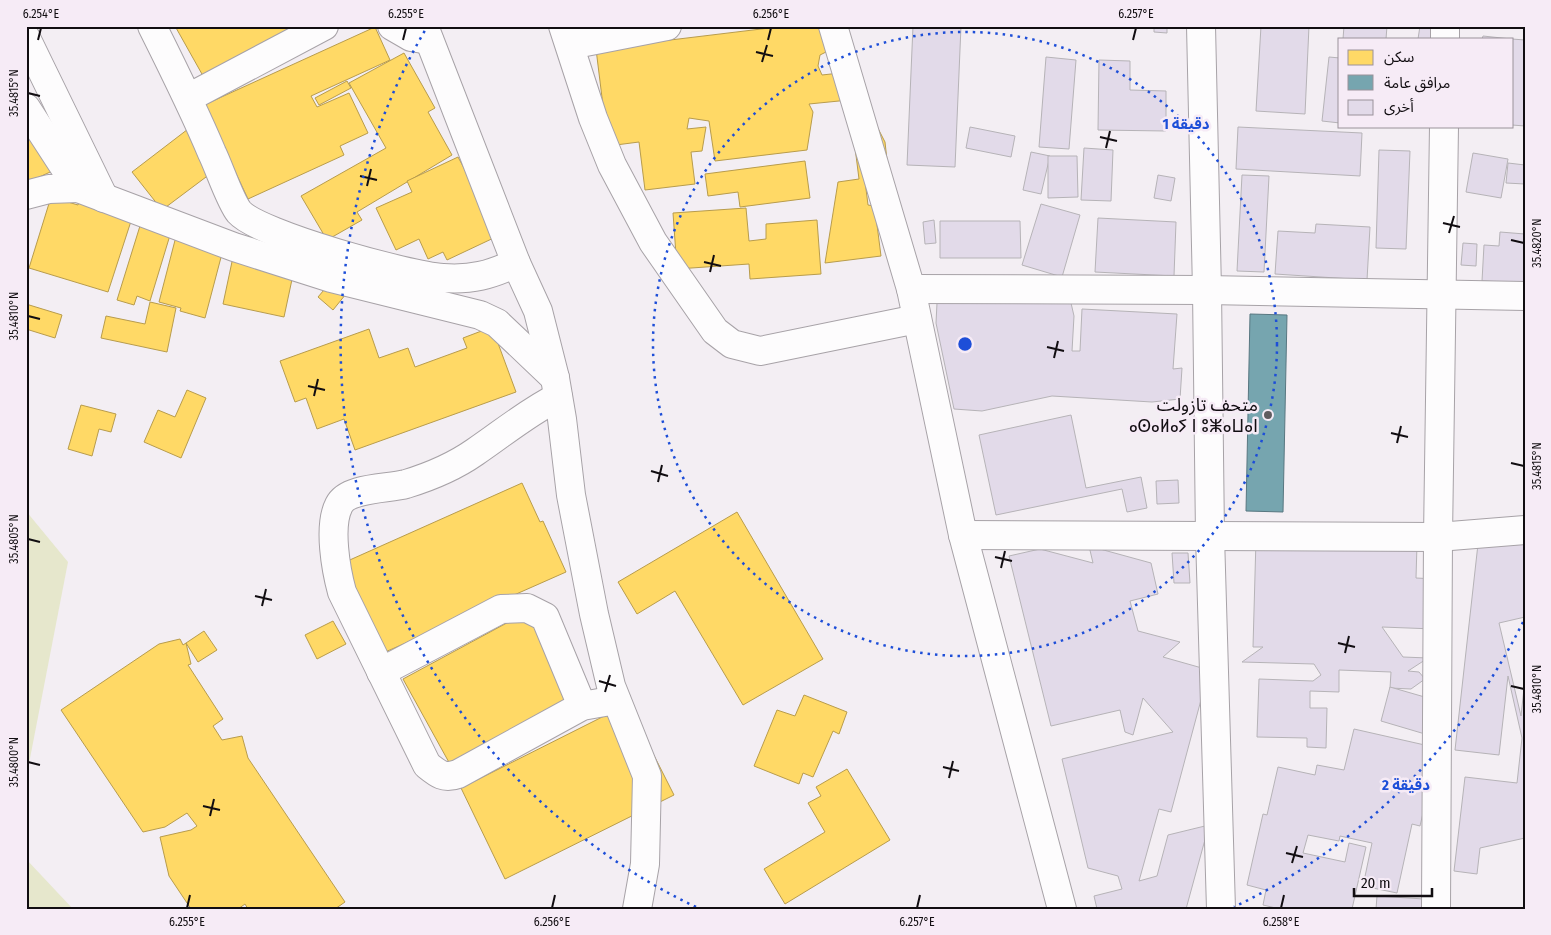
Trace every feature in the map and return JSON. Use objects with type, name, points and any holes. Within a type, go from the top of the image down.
[{"type":"street","points":[[152,26],[188,98],[239,212],[256,224],[308,244],[400,271],[443,278],[486,276],[516,263]]},
{"type":"street","points":[[188,98],[324,26]]},
{"type":"street","points":[[392,26],[411,37],[427,33],[516,263],[538,311],[556,388],[571,495],[594,614],[616,700],[647,776],[645,864],[637,909]]},
{"type":"street","points":[[667,26],[567,36],[593,118],[612,166],[653,242],[715,331],[732,344],[760,350],[917,319]]},
{"type":"street","points":[[833,26],[911,289],[964,535],[1062,909]]},
{"type":"street","points":[[1201,26],[1210,536],[1221,909]]},
{"type":"street","points":[[26,38],[104,198]]},
{"type":"street","points":[[26,108],[78,188]]},
{"type":"street","points":[[1436,909],[1438,537],[1444,128]]},
{"type":"street","points":[[26,195],[49,189],[78,188],[234,247],[331,278],[480,315],[497,323],[556,388]]},
{"type":"street","points":[[911,289],[1207,290],[1525,296]]},
{"type":"street","points":[[556,388],[525,415],[473,453],[430,476],[405,484],[349,494],[339,505],[335,520],[335,567],[342,592],[427,765],[438,774],[448,777],[458,774],[582,706],[616,700]]},
{"type":"street","points":[[964,535],[1438,537],[1525,530]]},
{"type":"street","points":[[381,672],[501,609],[512,607],[528,608],[545,617],[582,706]]},
{"type":"green space","points":[[26,511],[68,562],[26,779]]},
{"type":"green space","points":[[26,859],[73,909],[26,909]]},
{"type":"building: سكن","points":[[175,26],[309,26],[207,83]]},
{"type":"building: سكن","points":[[786,26],[827,26],[830,50],[820,55],[818,66],[822,75],[849,72],[885,142],[889,178],[865,181],[868,205],[892,209],[876,217],[881,256],[825,263],[838,182],[859,179],[849,100],[809,104],[813,112],[807,150],[715,161],[709,121],[689,118],[687,129],[706,127],[702,151],[691,152],[695,184],[645,190],[639,142],[608,146],[596,49]]},
{"type":"building: سكن","points":[[375,27],[390,60],[311,96],[317,107],[349,93],[368,133],[340,146],[344,155],[248,199],[204,105]]},
{"type":"building: سكن","points":[[404,53],[435,108],[428,112],[452,155],[357,212],[362,220],[327,240],[301,196],[386,148],[349,83]]},
{"type":"building: سكن","points":[[347,81],[351,88],[319,105],[315,98]]},
{"type":"building: سكن","points":[[26,101],[59,168],[26,183]]},
{"type":"building: سكن","points":[[192,126],[222,165],[162,210],[132,172]]},
{"type":"building: سكن","points":[[458,157],[500,235],[447,260],[443,252],[428,259],[419,239],[396,250],[376,208],[412,192],[407,181]]},
{"type":"building: سكن","points":[[805,161],[810,198],[740,207],[738,192],[708,196],[705,174]]},
{"type":"building: سكن","points":[[51,197],[78,205],[80,199],[133,215],[108,292],[29,268]]},
{"type":"building: سكن","points":[[746,208],[749,241],[766,239],[766,224],[817,220],[821,274],[750,279],[749,264],[677,269],[673,213]]},
{"type":"building: سكن","points":[[144,213],[174,222],[150,301],[137,296],[134,305],[117,300]]},
{"type":"building: سكن","points":[[180,221],[224,246],[205,318],[180,311],[181,308],[159,302]]},
{"type":"building: سكن","points":[[233,257],[294,270],[284,317],[223,304]]},
{"type":"building: سكن","points":[[335,277],[350,289],[333,310],[318,297]]},
{"type":"building: سكن","points":[[150,302],[176,308],[167,352],[101,338],[106,316],[145,324]]},
{"type":"building: سكن","points":[[26,304],[62,315],[55,338],[26,329]]},
{"type":"building: سكن","points":[[492,327],[516,392],[355,450],[344,419],[317,429],[306,398],[295,402],[280,361],[369,329],[379,358],[408,348],[415,367],[467,348],[463,338]]},
{"type":"building: سكن","points":[[187,390],[206,398],[181,458],[144,442],[158,410],[175,417]]},
{"type":"building: سكن","points":[[81,405],[116,414],[111,432],[99,429],[92,456],[68,449]]},
{"type":"building: سكن","points":[[522,483],[540,522],[543,521],[566,572],[383,653],[343,563]]},
{"type":"building: سكن","points":[[737,512],[823,659],[743,705],[675,591],[637,614],[618,582]]},
{"type":"building: سكن","points":[[529,611],[584,694],[451,766],[403,679]]},
{"type":"building: سكن","points":[[333,621],[346,644],[317,659],[305,635]]},
{"type":"building: سكن","points":[[204,631],[217,650],[198,662],[186,643]]},
{"type":"building: سكن","points":[[180,639],[183,645],[186,643],[191,664],[188,665],[223,719],[213,726],[222,740],[242,736],[248,758],[345,902],[335,909],[248,909],[245,904],[238,909],[191,909],[169,876],[160,837],[191,830],[197,826],[187,813],[165,827],[143,832],[61,710],[159,644]]},
{"type":"building: سكن","points":[[804,695],[847,712],[839,734],[833,731],[813,777],[803,773],[799,784],[754,766],[777,710],[795,716]]},
{"type":"building: سكن","points":[[628,704],[674,795],[505,879],[461,788]]},
{"type":"building: سكن","points":[[847,769],[890,840],[785,904],[764,869],[825,832],[808,803],[821,796],[816,787]]},
{"type":"building: مرافق عامة","points":[[1250,314],[1287,315],[1283,512],[1246,511]]},
{"type":"building: أخرى","points":[[913,26],[961,26],[955,167],[907,165]]},
{"type":"building: أخرى","points":[[1154,26],[1167,26],[1167,33],[1154,32]]},
{"type":"building: أخرى","points":[[1261,26],[1309,26],[1305,114],[1256,111]]},
{"type":"building: أخرى","points":[[1344,26],[1387,26],[1386,38],[1343,38]]},
{"type":"building: أخرى","points":[[1420,26],[1450,26],[1449,38],[1418,38]]},
{"type":"building: أخرى","points":[[1483,36],[1502,38],[1482,38]]},
{"type":"building: أخرى","points":[[1514,39],[1525,40],[1525,126],[1514,125]]},
{"type":"building: أخرى","points":[[1046,57],[1076,60],[1069,149],[1039,147]]},
{"type":"building: أخرى","points":[[1329,57],[1338,58],[1338,123],[1322,121]]},
{"type":"building: أخرى","points":[[1099,60],[1130,61],[1130,90],[1166,91],[1166,131],[1098,130]]},
{"type":"building: أخرى","points":[[970,127],[1015,136],[1011,157],[966,148]]},
{"type":"building: أخرى","points":[[1238,127],[1362,133],[1360,176],[1236,169]]},
{"type":"building: أخرى","points":[[1084,148],[1113,150],[1111,201],[1081,200]]},
{"type":"building: أخرى","points":[[1379,150],[1410,151],[1406,249],[1376,248]]},
{"type":"building: أخرى","points":[[1031,152],[1050,156],[1041,194],[1023,190]]},
{"type":"building: أخرى","points":[[1473,153],[1508,159],[1501,198],[1466,192]]},
{"type":"building: أخرى","points":[[1048,156],[1077,156],[1078,197],[1048,198]]},
{"type":"building: أخرى","points":[[1508,163],[1525,165],[1525,184],[1506,183]]},
{"type":"building: أخرى","points":[[1158,175],[1175,178],[1171,201],[1154,198]]},
{"type":"building: أخرى","points":[[1242,175],[1269,176],[1264,272],[1237,271]]},
{"type":"building: أخرى","points":[[1041,204],[1080,215],[1062,277],[1022,265]]},
{"type":"building: أخرى","points":[[1098,218],[1176,222],[1174,276],[1095,272]]},
{"type":"building: أخرى","points":[[934,220],[936,243],[925,244],[923,222]]},
{"type":"building: أخرى","points":[[940,221],[1020,221],[1021,258],[940,258]]},
{"type":"building: أخرى","points":[[1316,224],[1370,227],[1367,280],[1275,274],[1278,231],[1315,233]]},
{"type":"building: أخرى","points":[[1500,232],[1525,234],[1525,283],[1482,281],[1484,245],[1499,246]]},
{"type":"building: أخرى","points":[[1463,243],[1477,244],[1476,266],[1461,265]]},
{"type":"building: أخرى","points":[[937,303],[1071,303],[1074,316],[1072,351],[1080,351],[1082,309],[1177,314],[1173,369],[1182,368],[1180,399],[1152,402],[1052,396],[982,411],[954,409],[936,323]]},
{"type":"building: أخرى","points":[[1071,415],[1086,488],[1141,477],[1147,508],[1127,512],[1122,489],[996,515],[979,435]]},
{"type":"building: أخرى","points":[[1178,480],[1179,503],[1157,504],[1156,481]]},
{"type":"building: أخرى","points":[[1525,533],[1525,617],[1499,623],[1521,716],[1525,679],[1525,838],[1480,848],[1477,874],[1454,871],[1465,777],[1517,783],[1522,738],[1508,676],[1499,755],[1455,750],[1478,544]]},
{"type":"building: أخرى","points":[[1256,539],[1417,544],[1416,578],[1436,579],[1434,629],[1382,627],[1403,657],[1428,658],[1408,671],[1419,672],[1425,679],[1411,689],[1390,688],[1391,672],[1339,670],[1339,692],[1310,691],[1310,708],[1327,708],[1326,748],[1307,747],[1307,738],[1257,737],[1259,679],[1313,681],[1321,675],[1314,664],[1242,662],[1263,647],[1253,647]]},
{"type":"building: أخرى","points":[[1089,546],[1151,563],[1158,594],[1130,601],[1138,631],[1180,642],[1163,657],[1209,670],[1171,812],[1159,809],[1139,881],[1157,876],[1168,835],[1209,825],[1186,909],[1097,909],[1094,896],[1122,889],[1118,876],[1088,868],[1062,759],[1173,732],[1143,698],[1133,735],[1125,732],[1120,710],[1051,726],[1009,556],[1040,549],[1093,563]]},
{"type":"building: أخرى","points":[[1172,553],[1188,553],[1190,583],[1174,583]]},
{"type":"building: أخرى","points":[[1390,687],[1435,700],[1425,734],[1381,721]]},
{"type":"building: أخرى","points":[[1354,729],[1438,748],[1420,826],[1412,824],[1397,893],[1363,886],[1372,843],[1340,836],[1339,841],[1308,835],[1303,853],[1345,862],[1349,843],[1366,847],[1352,909],[1280,909],[1263,905],[1266,890],[1247,885],[1263,814],[1267,815],[1278,767],[1315,775],[1317,765],[1344,770]]},
{"type":"building: أخرى","points":[[1377,896],[1424,899],[1423,909],[1376,909]]},
{"type":"place","name":"متحف تازولت ⴰⵙⴰⵍⴰⵢ ⵏ ⵓⵥⴰⵡⴰⵏ","points":[[1268,415]]}]
